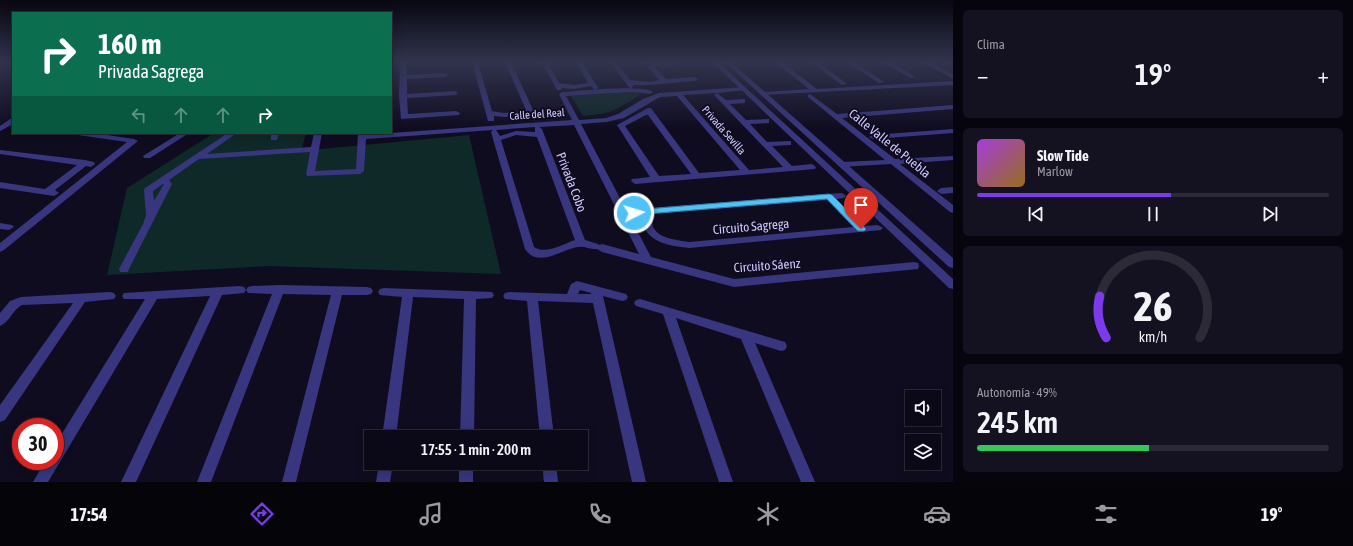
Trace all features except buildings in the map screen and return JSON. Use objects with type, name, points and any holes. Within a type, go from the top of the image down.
[{"type":"street","points":[[403,84],[404,117],[456,113]]},
{"type":"street","points":[[482,84],[491,116],[513,124]]},
{"type":"street","points":[[518,84],[531,114],[496,136],[530,249],[535,252],[548,253],[581,243]]},
{"type":"street","points":[[557,84],[558,87],[575,90],[633,90],[652,92]]},
{"type":"street","points":[[593,84],[594,86],[562,94],[647,260]]},
{"type":"street","points":[[648,84],[652,92]]},
{"type":"street","points":[[739,84],[953,285]]},
{"type":"street","points":[[753,84],[953,264]]},
{"type":"street","name":"Calle Valle de Puebla","points":[[803,84],[835,116],[953,210]]},
{"type":"street","points":[[766,96],[813,94],[934,84]]},
{"type":"street","name":"Calle del Real","points":[[576,121],[612,114],[652,92],[706,89],[721,95],[742,87]]},
{"type":"street","points":[[837,92],[953,87]]},
{"type":"street","name":"Calle del Real","points":[[392,133],[513,124],[610,120],[630,111],[646,100],[659,95],[696,95],[706,89]]},
{"type":"street","points":[[404,96],[455,93]]},
{"type":"street","name":"Privada Sevilla","points":[[685,102],[696,95],[721,95],[742,100]]},
{"type":"street","name":"Privada Sevilla","points":[[721,95],[744,122],[790,169]]},
{"type":"street","name":"Privada Sevilla","points":[[680,96],[746,172]]},
{"type":"street","points":[[835,116],[953,107]]},
{"type":"street","points":[[630,111],[640,116]]},
{"type":"street","points":[[656,179],[621,125],[649,111],[697,176]]},
{"type":"street","points":[[424,116],[425,130]]},
{"type":"street","name":"Privada Sevilla","points":[[744,122],[766,121]]},
{"type":"street","points":[[0,129],[11,123]]},
{"type":"street","name":"Privada Cobo","points":[[513,124],[539,132],[581,243]]},
{"type":"street","name":"Calle del Real","points":[[392,130],[425,130]]},
{"type":"street","points":[[873,137],[953,131]]},
{"type":"street","points":[[943,132],[953,139]]},
{"type":"street","points":[[0,248],[134,141],[128,136],[95,134]]},
{"type":"street","points":[[168,144],[172,134]]},
{"type":"street","points":[[147,156],[183,134]]},
{"type":"street","points":[[151,215],[148,190],[231,134]]},
{"type":"street","points":[[318,134],[310,174],[360,171],[362,135]]},
{"type":"street","name":"Calle del Real","points":[[362,135],[375,134]]},
{"type":"street","name":"Privada Sevilla","points":[[766,144],[788,143]]},
{"type":"street","points":[[196,157],[315,149]]},
{"type":"street","points":[[0,152],[88,164],[67,177],[51,193],[0,186]]},
{"type":"street","points":[[843,165],[953,158]]},
{"type":"street","name":"Privada Sevilla","points":[[635,181],[812,167]]},
{"type":"street","points":[[67,177],[85,180]]},
{"type":"street","points":[[124,269],[168,184],[164,180]]},
{"type":"street","points":[[941,191],[953,190]]},
{"type":"street","points":[[634,213],[841,196]]},
{"type":"street","points":[[829,197],[861,229]]},
{"type":"street","points":[[632,231],[650,230],[648,223],[649,211]]},
{"type":"street","name":"Circuito Sagrega","points":[[650,230],[662,239],[689,245],[878,228]]},
{"type":"street","name":"Circuito Sáenz","points":[[581,243],[734,283],[914,266]]},
{"type":"street","points":[[204,482],[280,289]]},
{"type":"street","points":[[252,290],[280,289],[367,291]]},
{"type":"street","points":[[128,296],[240,290]]},
{"type":"street","points":[[289,482],[338,290]]},
{"type":"street","points":[[128,482],[218,291]]},
{"type":"street","points":[[384,292],[488,295]]},
{"type":"street","points":[[390,430],[408,293]]},
{"type":"street","points":[[64,443],[153,295]]},
{"type":"street","points":[[467,430],[470,295]]},
{"type":"street","points":[[598,295],[639,482]]},
{"type":"street","points":[[509,296],[571,298],[598,295],[622,297]]},
{"type":"street","points":[[0,322],[14,304],[20,301],[110,296]]},
{"type":"street","points":[[532,296],[545,430]]},
{"type":"street","points":[[0,416],[82,298]]},
{"type":"street","points":[[640,302],[781,346]]},
{"type":"street","points":[[666,310],[726,482]]},
{"type":"street","points":[[746,336],[808,482]]},
{"type":"street","points":[[40,482],[47,470]]},
{"type":"street","points":[[383,482],[385,470]]},
{"type":"street","points":[[466,470],[466,482]]},
{"type":"street","points":[[550,470],[551,482]]},
{"type":"green space","points":[[636,92],[640,95],[613,110],[600,114],[583,116],[571,96]]},
{"type":"green space","points":[[212,134],[306,134],[301,151],[469,135],[501,274],[268,266],[107,275],[127,188]]},
{"type":"route","points":[[634,213],[829,197],[861,229]]}]
